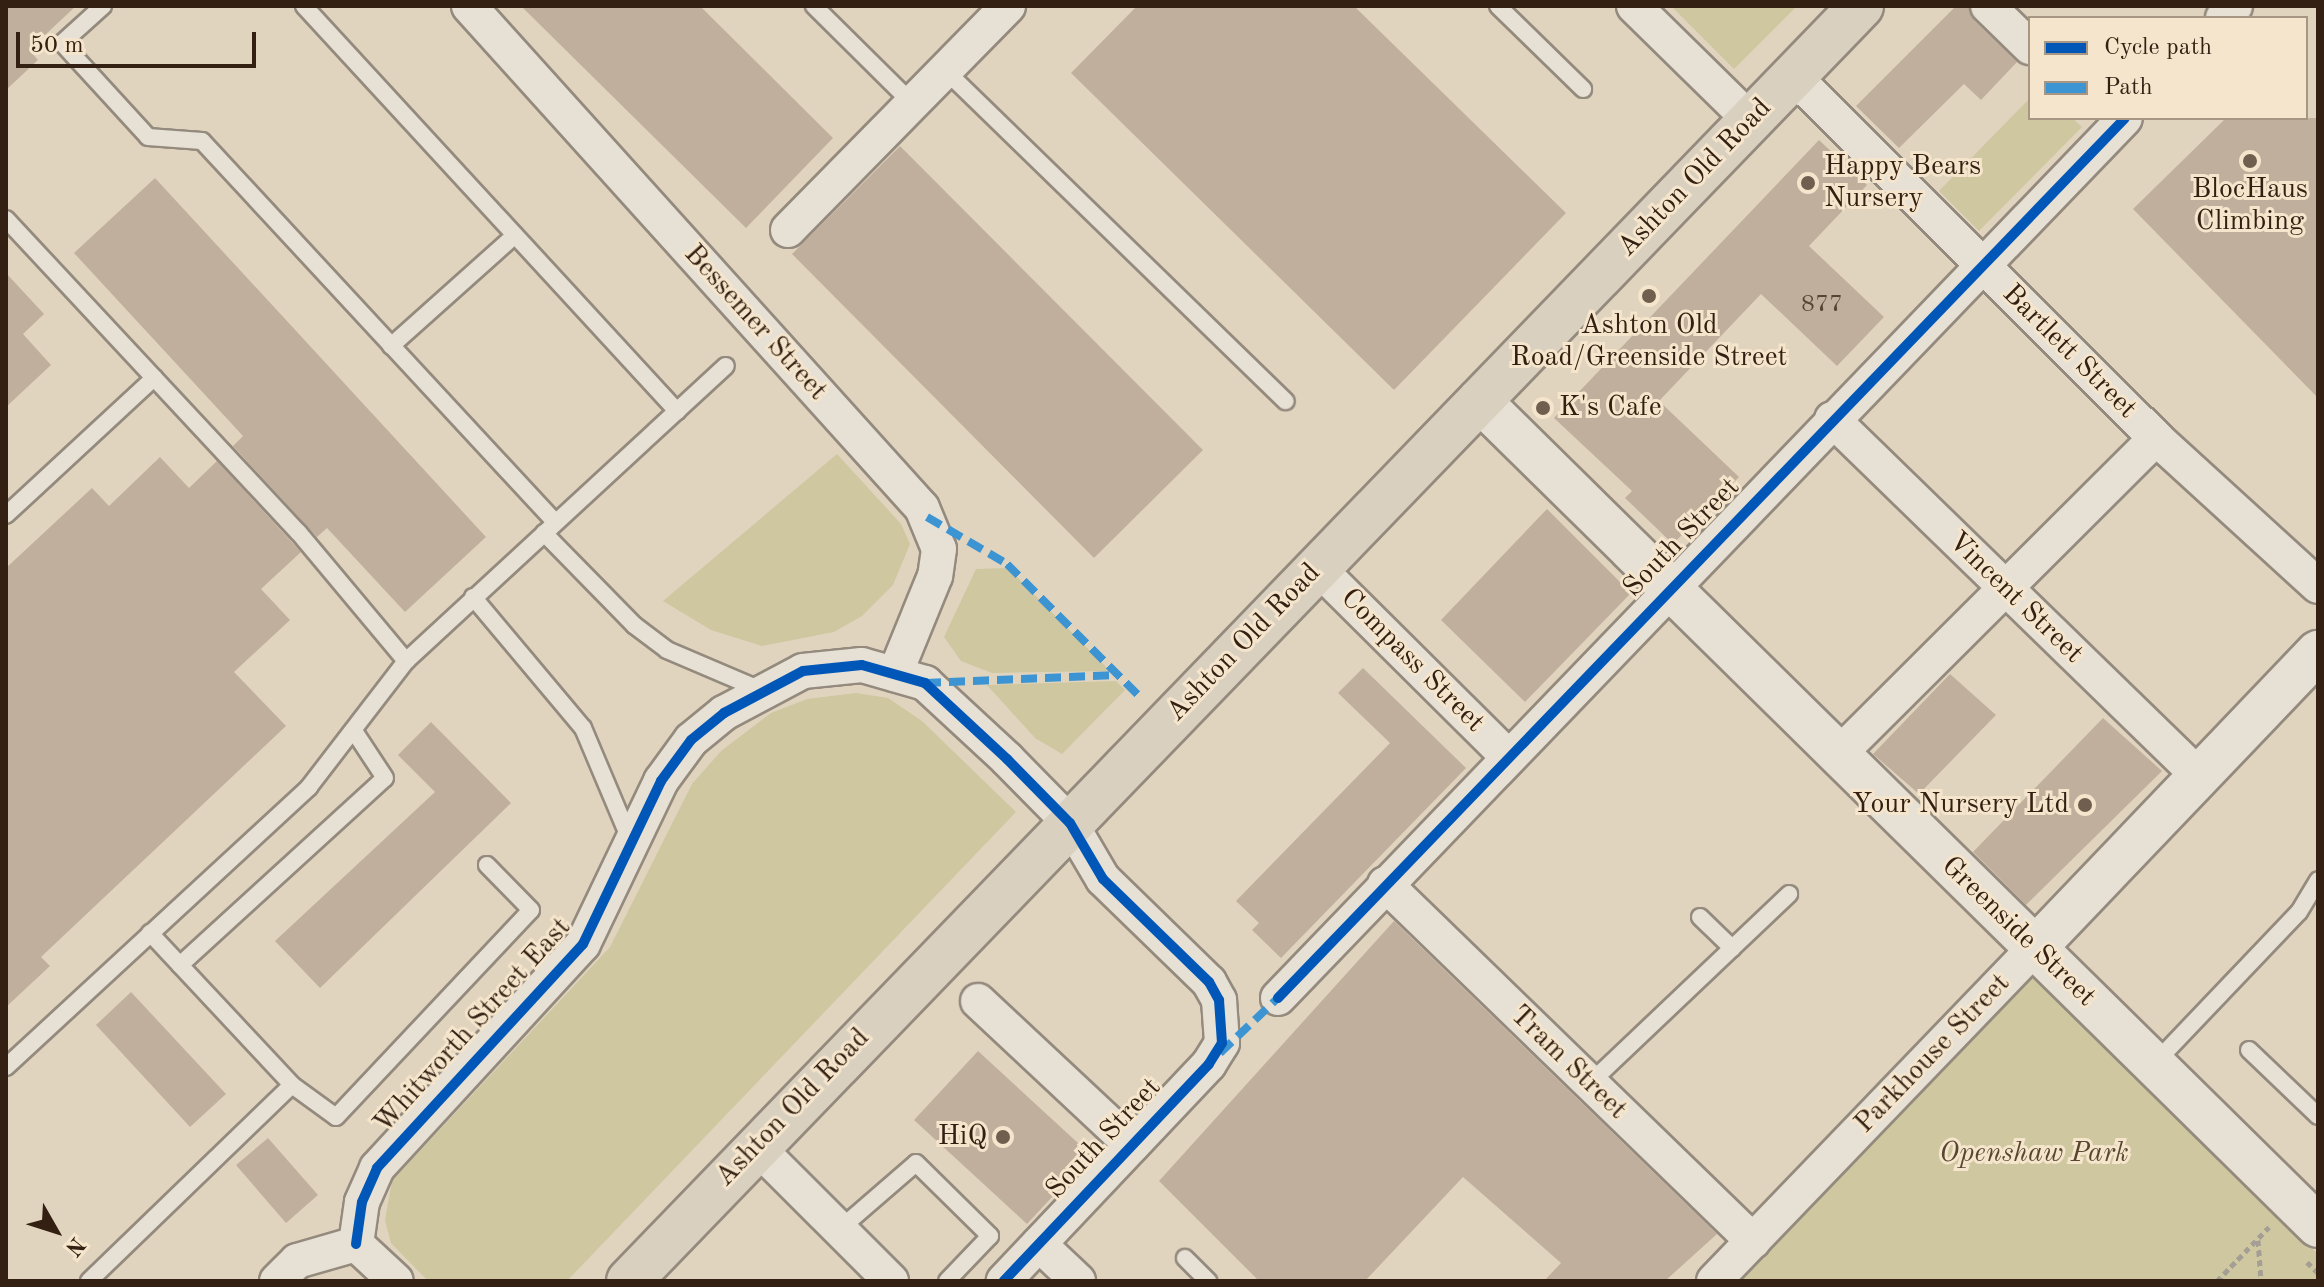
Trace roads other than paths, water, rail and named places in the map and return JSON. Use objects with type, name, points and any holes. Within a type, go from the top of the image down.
[{"type":"highway","name":"Ashton Old Road","points":[[629,1281],[756,1146],[1861,6]]},
{"type":"street","name":"Bessemer Street","points":[[469,6],[922,508],[939,549],[935,576],[895,674]]},
{"type":"street","points":[[788,230],[1008,6]]},
{"type":"street","points":[[1634,6],[1751,121]]},
{"type":"street","points":[[1988,6],[2028,45]]},
{"type":"street","name":"Bartlett Street","points":[[1793,76],[2156,438],[2318,586]]},
{"type":"street","name":"South Street","points":[[1278,998],[1668,586],[1983,266],[2114,122]]},
{"type":"street","name":"Greenside Street","points":[[1479,400],[2153,1065],[2299,1238]]},
{"type":"street","name":"Vincent Street","points":[[1832,419],[2199,776]]},
{"type":"street","points":[[1838,755],[2156,438]]},
{"type":"street","name":"Compass Street","points":[[1317,567],[1506,755]]},
{"type":"street","name":"Parkhouse Street","points":[[1714,1281],[2318,652]]},
{"type":"street","name":"Whitworth Street East","points":[[356,1244],[362,1202],[377,1168],[583,944],[601,917],[631,841],[661,781],[691,740],[761,690],[832,666],[862,665],[925,683],[1070,823],[1103,879],[1209,982],[1224,1022]]},
{"type":"street","name":"Tram Street","points":[[1385,884],[1753,1241]]},
{"type":"street","points":[[978,1001],[1132,1145]]},
{"type":"street","name":"South Street","points":[[1004,1281],[1209,1064],[1222,1043],[1224,1022]]},
{"type":"street","points":[[756,1146],[891,1281]]},
{"type":"street","points":[[277,1281],[297,1261],[356,1244],[396,1281]]},
{"type":"street","points":[[1039,1244],[1078,1281]]},
{"type":"lane","points":[[103,6],[62,43],[148,137],[202,141],[391,346],[634,625],[667,650],[761,690]]},
{"type":"lane","points":[[304,6],[677,411]]},
{"type":"lane","points":[[814,6],[912,103]]},
{"type":"lane","points":[[1498,6],[1583,89]]},
{"type":"lane","points":[[945,70],[1285,401]]},
{"type":"lane","points":[[6,219],[299,533],[406,661]]},
{"type":"lane","points":[[391,346],[515,235]]},
{"type":"lane","points":[[6,1067],[309,787],[406,661],[726,366]]},
{"type":"lane","points":[[6,515],[154,378]]},
{"type":"lane","points":[[473,597],[583,728],[631,841]]},
{"type":"lane","points":[[180,965],[385,778],[354,731]]},
{"type":"lane","points":[[150,933],[292,1085],[336,1117],[531,910],[487,865]]},
{"type":"lane","points":[[2153,1065],[2299,912],[2318,880]]},
{"type":"lane","points":[[1589,1084],[1789,894]]},
{"type":"lane","points":[[1700,917],[1732,948]]},
{"type":"lane","points":[[2249,1050],[2318,1116]]},
{"type":"lane","points":[[89,1281],[292,1085]]},
{"type":"lane","points":[[841,1228],[916,1163],[990,1236],[947,1281]]},
{"type":"lane","points":[[1185,1258],[1208,1281]]},
{"type":"place","name":"BlocHaus Climbing","points":[[2250,161]]},
{"type":"place","name":"Happy Bears Nursery","points":[[1808,183]]},
{"type":"place","name":"Ashton Old Road/Greenside Street","points":[[1649,296]]},
{"type":"place","name":"K's Cafe","points":[[1543,408]]},
{"type":"place","name":"Your Nursery Ltd","points":[[2085,805]]},
{"type":"place","name":"HiQ","points":[[1003,1137]]},
{"type":"park label","name":"Openshaw Park","points":[[2034,1154]]}]
